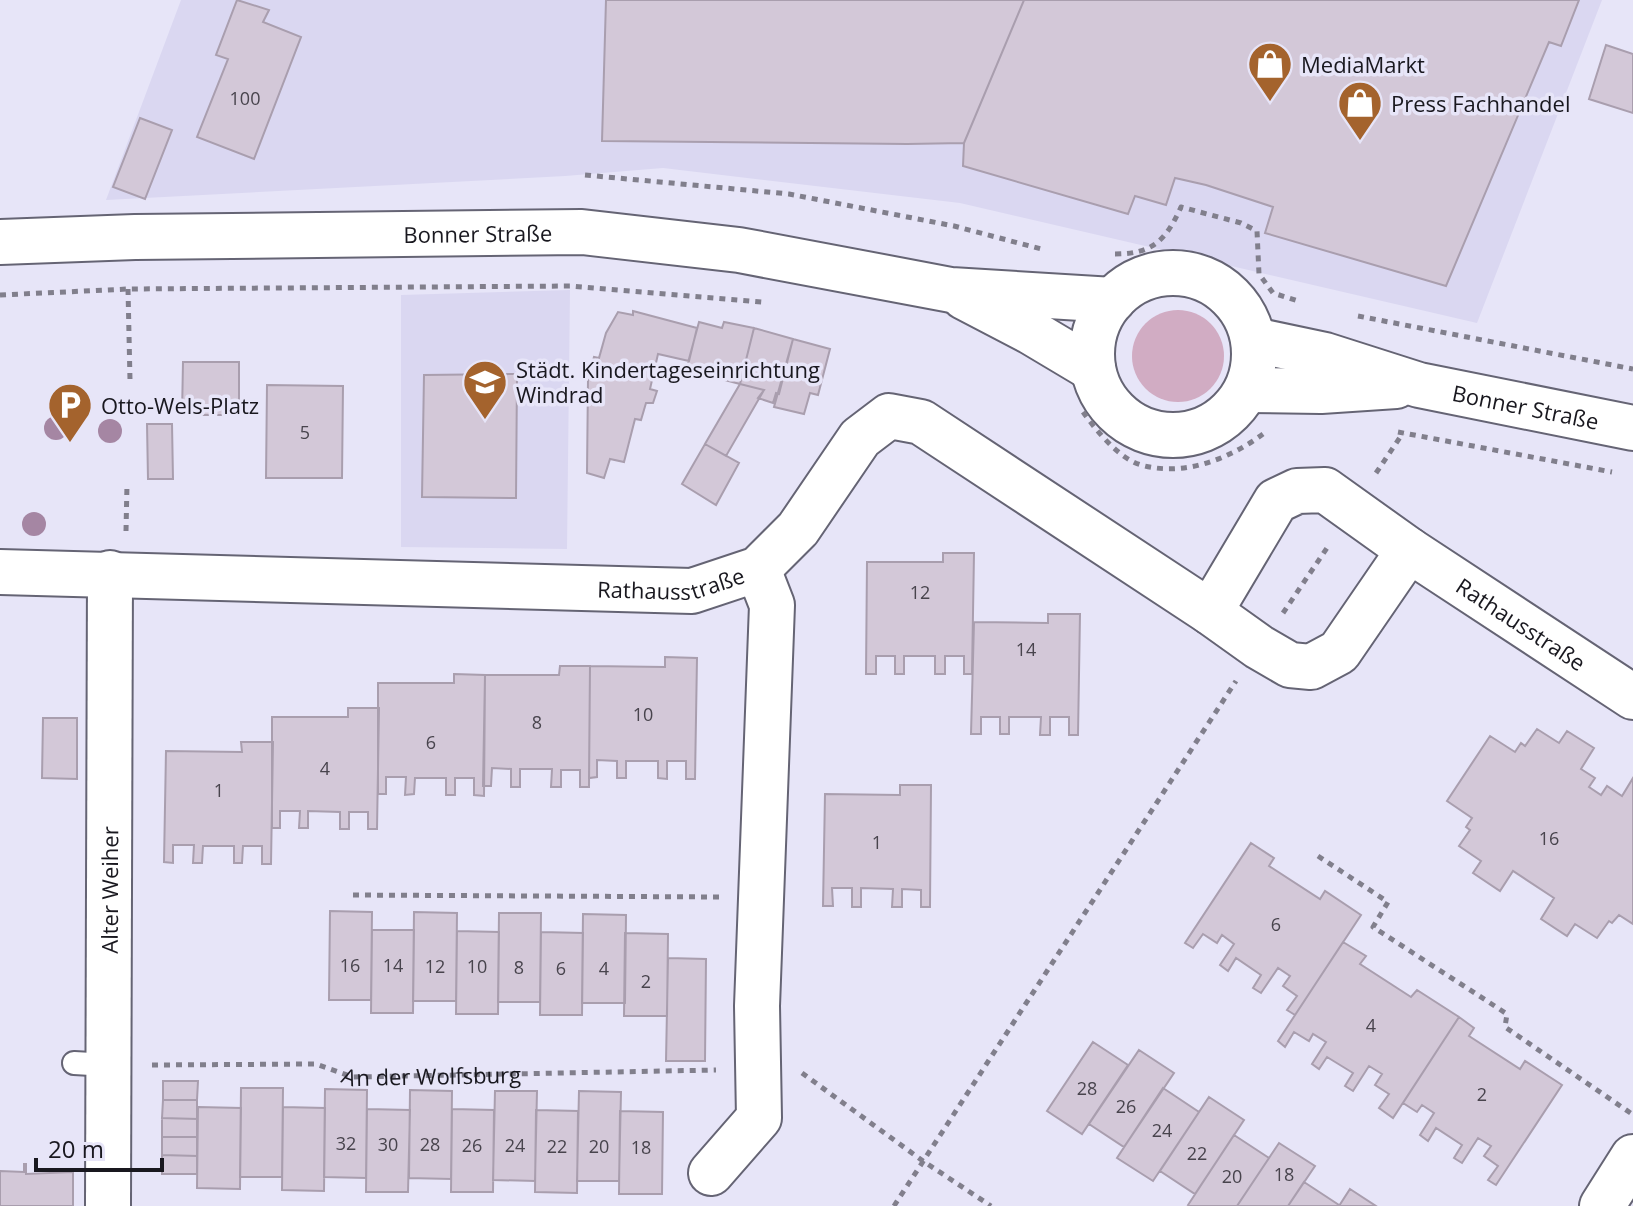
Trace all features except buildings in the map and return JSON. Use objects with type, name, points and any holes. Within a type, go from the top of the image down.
[{"type":"street","name":"Bonner Straße","points":[[0,242],[135,237],[582,232],[739,250],[951,290],[1113,300]]},
{"type":"street","points":[[1165,273],[1196,276],[1224,290],[1238,304],[1254,340],[1254,366],[1247,390],[1226,417],[1196,433],[1162,435],[1130,424],[1085,386],[1099,320],[1113,300],[1137,281],[1165,273]]},
{"type":"street","name":"Bonner Straße","points":[[951,290],[1031,332],[1085,386]]},
{"type":"street","name":"Bonner Straße","points":[[1254,340],[1325,355],[1419,385],[1633,428]]},
{"type":"street","name":"Bonner Straße","points":[[1247,390],[1321,391],[1419,385]]},
{"type":"street","name":"Rathausstraße","points":[[0,572],[692,591],[758,569],[798,529],[860,438],[889,416],[921,422],[1290,665],[1311,667],[1339,652],[1409,550]]},
{"type":"street","name":"Rathausstraße","points":[[1210,612],[1276,501],[1297,491],[1325,490],[1409,550],[1633,697]]},
{"type":"street","points":[[711,1173],[759,1118],[757,1055],[761,897],[772,605],[758,569]]},
{"type":"street","name":"Alter Weiher","points":[[108,1206],[92,1064],[110,573]]},
{"type":"street","points":[[1602,1206],[1633,1157]]},
{"type":"path","points":[[585,175],[789,194],[954,226],[1056,252]]},
{"type":"path","points":[[1107,254],[1142,252],[1168,235],[1181,207],[1241,223],[1257,231],[1259,274],[1273,293],[1300,302]]},
{"type":"path","points":[[0,295],[128,289],[571,286],[776,303]]},
{"type":"path","points":[[128,289],[130,380]]},
{"type":"path","points":[[1357,316],[1633,369]]},
{"type":"path","points":[[1085,386],[1100,437],[1139,464],[1169,469],[1203,464],[1230,456],[1266,432]]},
{"type":"path","points":[[1403,433],[1618,473]]},
{"type":"path","points":[[894,1206],[1352,509]]},
{"type":"path","points":[[1318,856],[1388,902],[1373,927],[1507,1014],[1505,1027],[1633,1114]]},
{"type":"path","points":[[353,895],[761,897]]},
{"type":"path","points":[[757,1055],[991,1206]]},
{"type":"path","name":"An der Wolfsburg","points":[[92,1064],[316,1064],[353,1077],[757,1055]]},
{"type":"shaded area","points":[[181,0],[1602,0],[1477,323],[960,203],[663,168],[106,200]]},
{"type":"shaded area","name":"Städt. Kindertageseinrichtung Windrad","points":[[570,290],[567,549],[401,547],[401,295]]},
{"type":"shaded area","points":[[1178,310],[1204,318],[1216,330],[1224,356],[1216,382],[1204,394],[1178,402],[1152,394],[1140,382],[1132,356],[1140,330],[1152,318]]},
{"type":"place","name":"MediaMarkt","points":[[1270,103]]},
{"type":"place","name":"Press Fachhandel","points":[[1360,142]]},
{"type":"place","name":"Städt. Kindertageseinrichtung Windrad","points":[[485,421]]},
{"type":"place","name":"Otto-Wels-Platz","points":[[70,444]]}]
